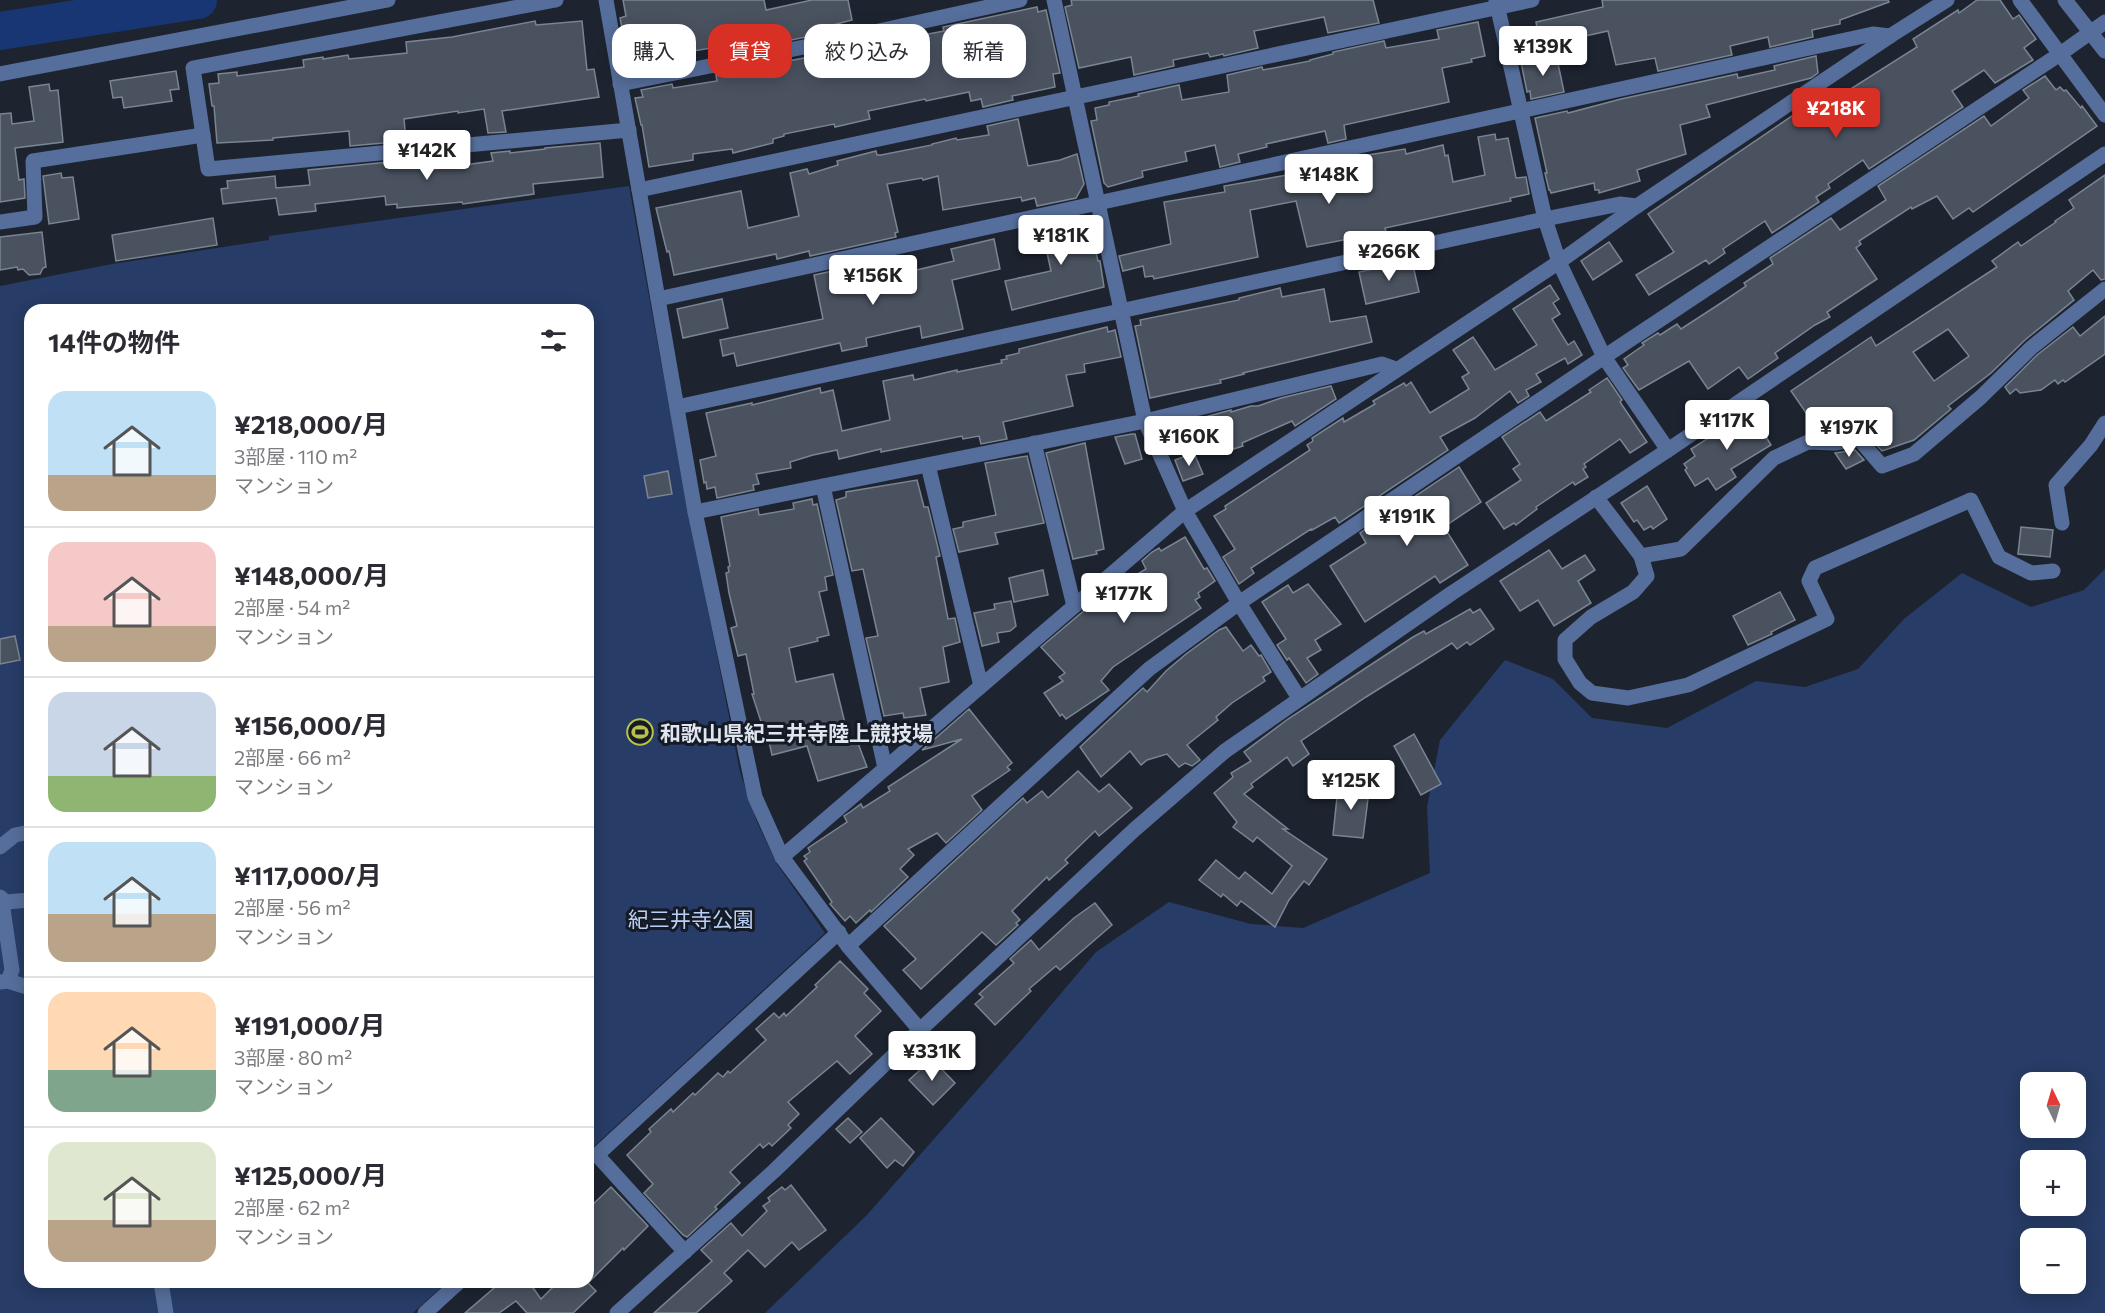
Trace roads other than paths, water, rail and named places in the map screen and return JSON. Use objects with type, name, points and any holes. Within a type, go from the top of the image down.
[{"type":"street","points":[[0,74],[388,0]]},
{"type":"street","points":[[556,0],[193,68],[208,169],[628,130]]},
{"type":"street","points":[[606,0],[695,512],[756,797],[782,857],[848,946],[920,1030]]},
{"type":"street","points":[[621,84],[1020,0]]},
{"type":"street","points":[[1054,0],[1145,421],[1185,511],[1299,698]]},
{"type":"street","points":[[639,190],[1075,98],[1497,4],[1532,0]]},
{"type":"street","points":[[782,857],[1185,511],[1559,262],[1637,206],[1890,36],[1947,0]]},
{"type":"street","points":[[2020,0],[2105,115]]},
{"type":"street","points":[[2065,0],[2105,51]]},
{"type":"street","points":[[1497,4],[1545,219],[1559,262],[1604,357],[1668,450]]},
{"type":"street","points":[[848,946],[1149,669],[1239,603],[2060,54],[2105,21]]},
{"type":"street","points":[[658,299],[1873,34],[1890,36]]},
{"type":"street","points":[[0,222],[34,217],[33,161],[203,135]]},
{"type":"street","points":[[617,1313],[774,1171],[920,1030],[1134,830],[1225,751],[1490,567],[1668,450],[2105,154]]},
{"type":"street","points":[[677,407],[1545,219],[1620,204],[1637,206]]},
{"type":"street","points":[[1641,556],[1681,549],[1774,458],[1808,442],[1835,443],[1859,439],[1882,466],[1914,454],[1981,397],[2031,348],[2105,289]]},
{"type":"street","points":[[695,512],[1145,421],[1382,364],[1396,369]]},
{"type":"street","points":[[2061,523],[2056,485],[2091,445],[2105,423]]},
{"type":"street","points":[[1034,444],[1074,606]]},
{"type":"street","points":[[928,465],[981,686]]},
{"type":"street","points":[[823,486],[885,768]]},
{"type":"street","points":[[1596,497],[1641,556],[1647,576],[1633,592],[1591,617],[1565,640],[1565,659],[1580,683],[1592,693],[1628,698],[1688,685],[1827,619],[1809,581],[1815,568],[1971,500],[1999,557],[2031,573],[2053,571]]},
{"type":"street","points":[[0,847],[15,835],[24,833]]},
{"type":"street","points":[[24,900],[3,899],[12,970],[4,982],[24,987]]},
{"type":"street","points":[[594,1157],[839,932]]},
{"type":"street","points":[[594,1161],[684,1252]]},
{"type":"street","points":[[161,1288],[166,1313]]},
{"type":"street","points":[[425,1313],[452,1288]]},
{"type":"waterway","points":[[0,31],[198,0]]},
{"type":"place","name":"和歌山県紀三井寺陸上競技場","points":[[640,732]]},
{"type":"park label","name":"紀三井寺公園","points":[[691,918]]}]
